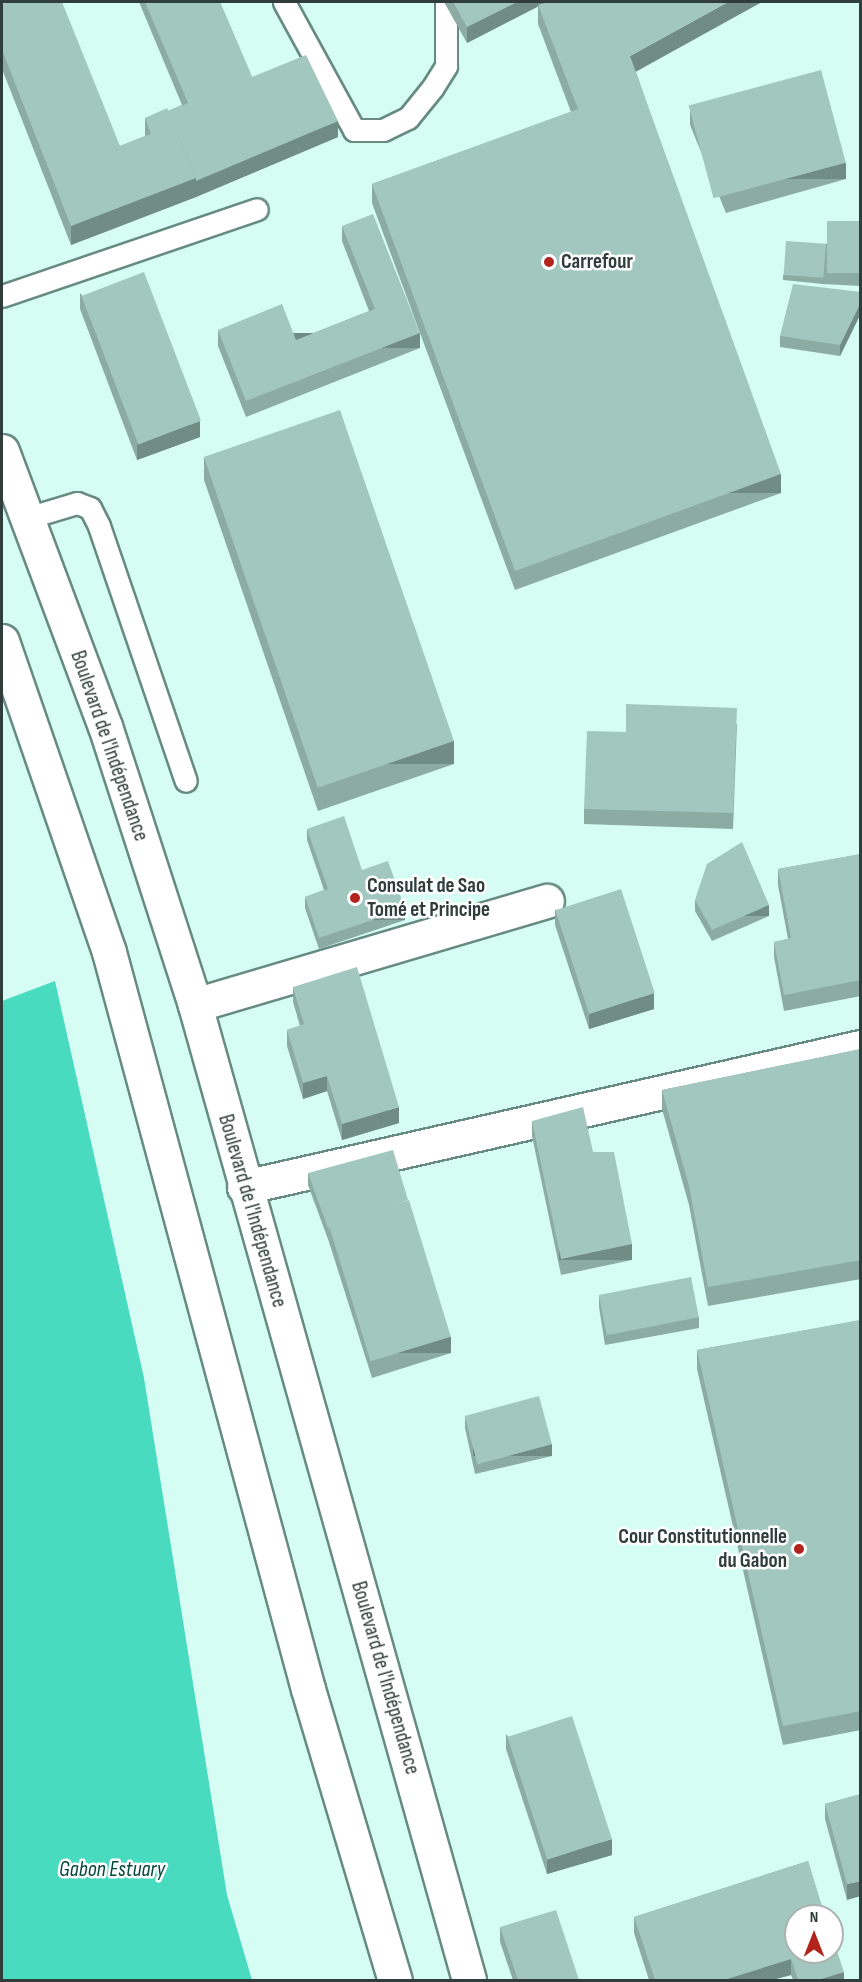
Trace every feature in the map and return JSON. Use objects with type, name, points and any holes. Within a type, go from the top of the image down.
[{"type":"main road","name":"Boulevard de l'Indépendance","points":[[2,451],[105,726],[195,1005],[244,1187],[469,1980]]},
{"type":"main road","points":[[2,640],[109,952],[276,1573],[395,1980]]},
{"type":"main road","points":[[195,1005],[547,901]]},
{"type":"main road","points":[[244,1187],[861,1047]]},
{"type":"main road","points":[[373,1909],[406,1960],[415,1980]]},
{"type":"lane","points":[[284,2],[354,130],[383,130],[408,118],[433,87],[446,66],[446,2]]},
{"type":"lane","points":[[2,296],[257,208]]},
{"type":"lane","points":[[27,518],[77,503],[90,508],[103,538],[186,781]]},
{"type":"water","name":"Gabon Estuary","points":[[55,981],[144,1378],[227,1895],[252,1980],[2,1980],[2,1001]]},
{"type":"building","points":[[2,2],[62,2],[120,146],[151,134],[145,118],[167,108],[196,178],[71,226],[2,50]]},
{"type":"building","points":[[145,2],[220,2],[252,77],[306,55],[338,121],[196,181],[168,111],[188,103]]},
{"type":"building","points":[[453,2],[517,2],[467,27]]},
{"type":"building","points":[[548,2],[728,2],[630,56],[781,474],[515,571],[372,184],[578,109],[538,5]]},
{"type":"building","points":[[821,70],[846,163],[714,198],[689,105]]},
{"type":"building","points":[[373,214],[420,333],[246,401],[218,330],[282,304],[296,340],[375,309],[342,226]]},
{"type":"building","points":[[827,221],[860,221],[860,273],[827,273]]},
{"type":"building","points":[[786,241],[826,244],[824,278],[784,275]]},
{"type":"building","points":[[144,272],[201,420],[138,444],[81,296]]},
{"type":"building","points":[[793,284],[861,292],[861,302],[840,345],[780,336]]},
{"type":"building","points":[[340,410],[454,741],[318,788],[204,457]]},
{"type":"building","points":[[626,704],[737,708],[733,813],[584,809],[587,731],[626,732]]},
{"type":"building","points":[[344,816],[362,870],[388,861],[405,909],[319,938],[305,897],[328,889],[307,829]]},
{"type":"building","points":[[742,842],[769,905],[712,930],[695,900],[707,864]]},
{"type":"building","points":[[861,854],[861,980],[784,995],[774,942],[791,938],[778,869]]},
{"type":"building","points":[[621,889],[655,993],[589,1014],[555,910]]},
{"type":"building","points":[[357,967],[399,1107],[342,1124],[327,1076],[303,1083],[287,1030],[304,1024],[293,987]]},
{"type":"building","points":[[861,1049],[861,1260],[708,1287],[689,1186],[662,1090]]},
{"type":"building","points":[[583,1107],[593,1152],[614,1152],[632,1244],[561,1259],[532,1121]]},
{"type":"building","points":[[393,1150],[408,1200],[329,1227],[329,1231],[308,1173]]},
{"type":"building","points":[[409,1200],[451,1337],[370,1361],[329,1225]]},
{"type":"building","points":[[691,1277],[699,1317],[607,1335],[599,1295]]},
{"type":"building","name":"Cour Constitutionnelle du Gabon","points":[[861,1320],[861,1711],[783,1726],[697,1350]]},
{"type":"building","points":[[539,1396],[552,1444],[478,1464],[465,1416]]},
{"type":"building","points":[[572,1716],[612,1839],[547,1860],[507,1737]]},
{"type":"building","points":[[861,1794],[861,1881],[847,1884],[825,1804]]},
{"type":"building","points":[[808,1861],[821,1904],[784,1904],[784,1961],[724,1980],[655,1980],[634,1917]]},
{"type":"building","points":[[556,1910],[579,1980],[518,1980],[500,1927]]},
{"type":"building","points":[[793,1964],[841,1964],[844,1972],[818,1980],[798,1980]]},
{"type":"place","name":"Carrefour","points":[[549,262]]},
{"type":"place","name":"Consulat de Sao Tomé et Principe","points":[[355,898]]},
{"type":"place","name":"Cour Constitutionnelle du Gabon","points":[[799,1549]]}]
